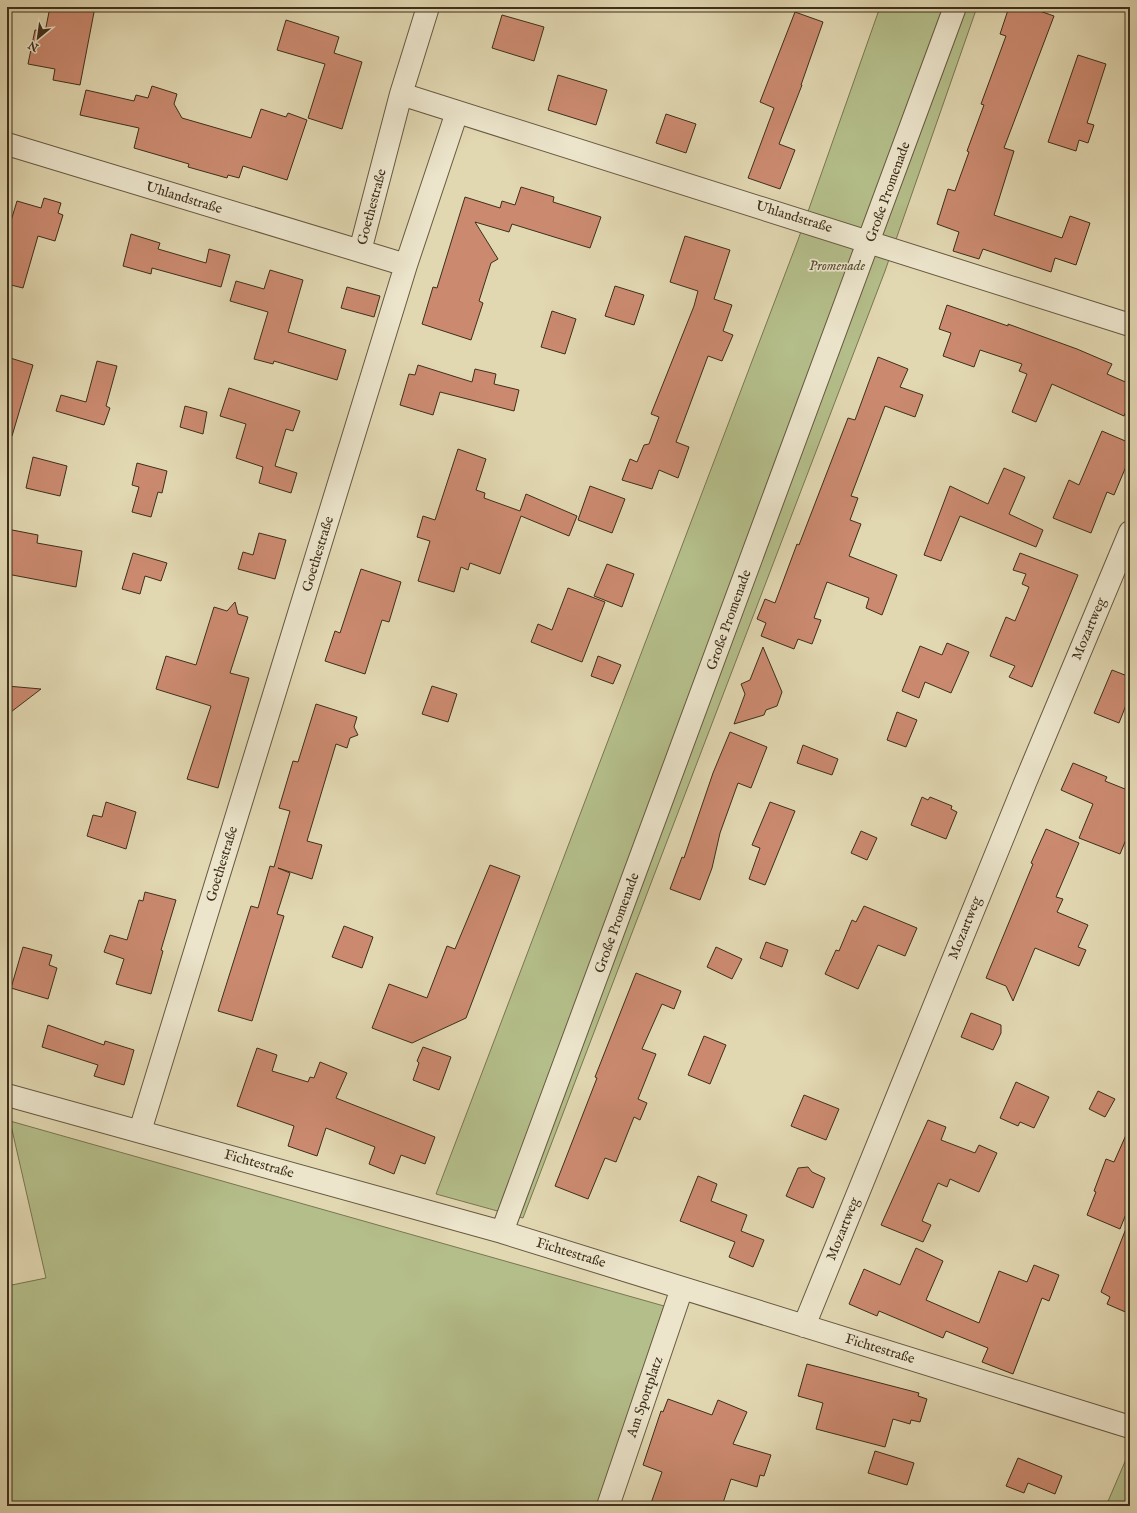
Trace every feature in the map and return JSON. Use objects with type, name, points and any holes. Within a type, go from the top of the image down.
[{"type":"street","name":"Goethestraße","points":[[140,1131],[406,265],[360,251],[401,94],[428,7]]},
{"type":"street","name":"Große Promenade","points":[[502,1232],[870,241],[955,7]]},
{"type":"street","name":"Uhlandstraße","points":[[401,94],[1130,324]]},
{"type":"street","points":[[406,265],[457,112]]},
{"type":"street","name":"Uhlandstraße","points":[[7,144],[360,251]]},
{"type":"street","name":"Mozartweg","points":[[804,1326],[1025,783],[1130,532]]},
{"type":"street","name":"Fichtestraße","points":[[7,1095],[502,1232],[1130,1427]]},
{"type":"street","name":"Am Sportplatz","points":[[608,1506],[682,1288]]},
{"type":"green space","name":"Promenade","points":[[880,7],[977,7],[885,271],[523,1218],[436,1194],[798,240]]},
{"type":"green space","points":[[10,1121],[664,1306],[597,1506],[7,1506],[7,1286],[46,1278]]},
{"type":"green space","points":[[1130,1450],[1130,1506],[1106,1506]]},
{"type":"building","points":[[50,7],[95,7],[80,85],[53,80],[55,69],[28,64],[35,30],[45,32]]},
{"type":"building","points":[[1009,7],[1028,7],[1054,16],[1004,148],[1014,151],[994,215],[1062,238],[1070,216],[1090,223],[1076,265],[1055,258],[1051,272],[983,249],[979,259],[953,251],[959,232],[937,224],[948,189],[955,191],[969,152],[967,151],[984,105],[981,104],[1006,36],[1000,34]]},
{"type":"building","points":[[795,12],[823,22],[802,85],[779,144],[795,150],[780,189],[748,178],[774,108],[760,102]]},
{"type":"building","points":[[502,15],[544,27],[534,61],[492,48]]},
{"type":"building","points":[[286,20],[339,37],[334,53],[362,62],[342,129],[308,118],[325,64],[277,50]]},
{"type":"building","points":[[1078,55],[1106,64],[1087,123],[1094,125],[1088,143],[1079,140],[1076,151],[1048,142]]},
{"type":"building","points":[[558,75],[607,90],[596,125],[548,110]]},
{"type":"building","points":[[152,86],[177,94],[174,104],[182,118],[251,138],[261,109],[286,117],[288,113],[307,120],[287,180],[243,166],[239,178],[228,175],[227,178],[188,167],[189,164],[134,148],[139,128],[80,115],[86,90],[134,101],[136,95],[148,98]]},
{"type":"building","points":[[666,114],[696,124],[686,153],[656,143]]},
{"type":"building","points":[[521,187],[554,197],[553,202],[601,217],[590,248],[512,224],[509,232],[475,222],[498,259],[491,263],[479,301],[483,303],[471,340],[422,324],[433,287],[437,288],[465,197],[500,208],[502,201],[515,205]]},
{"type":"building","points":[[44,198],[61,203],[58,213],[63,215],[55,241],[38,236],[23,288],[7,284],[7,234],[17,201],[41,208]]},
{"type":"building","points":[[131,234],[160,243],[158,249],[206,263],[209,249],[230,255],[221,287],[152,268],[151,274],[123,266]]},
{"type":"building","points":[[685,236],[730,250],[714,299],[732,305],[723,331],[733,335],[722,361],[708,356],[676,442],[689,447],[678,478],[659,470],[652,489],[622,480],[630,459],[637,462],[644,445],[649,444],[659,417],[651,414],[694,306],[698,291],[670,282]]},
{"type":"building","points":[[270,270],[303,280],[288,332],[346,350],[337,380],[274,361],[273,364],[254,359],[268,312],[230,301],[236,281],[264,289]]},
{"type":"building","points":[[615,286],[644,295],[634,325],[605,316]]},
{"type":"building","points":[[347,287],[380,296],[374,317],[341,308]]},
{"type":"building","points":[[947,305],[1008,326],[1008,324],[1077,349],[1112,364],[1107,374],[1130,384],[1130,401],[1124,416],[1052,384],[1036,422],[1012,412],[1027,374],[1019,371],[1022,364],[980,350],[974,367],[943,356],[951,333],[939,329]]},
{"type":"building","points":[[552,311],[576,319],[565,354],[541,347]]},
{"type":"building","points":[[7,357],[33,365],[12,436],[7,435]]},
{"type":"building","points":[[878,357],[908,369],[900,387],[923,395],[915,417],[885,406],[851,496],[858,498],[850,520],[861,524],[849,556],[897,575],[882,615],[866,608],[869,598],[827,582],[814,618],[821,620],[812,644],[798,639],[794,649],[761,636],[766,623],[757,619],[765,599],[775,603],[848,418],[855,420]]},
{"type":"building","points":[[97,361],[117,366],[106,406],[110,408],[104,425],[56,411],[61,395],[86,402]]},
{"type":"building","points":[[418,365],[472,382],[475,369],[496,374],[494,384],[519,390],[514,411],[440,392],[433,415],[400,405],[409,374],[415,375]]},
{"type":"building","points":[[229,388],[300,411],[293,431],[286,429],[275,466],[297,473],[291,493],[259,483],[263,467],[236,458],[246,424],[220,416]]},
{"type":"building","points":[[185,406],[207,412],[203,434],[180,427]]},
{"type":"building","points":[[1102,431],[1130,443],[1130,457],[1114,495],[1107,492],[1091,533],[1053,518],[1069,480],[1079,485]]},
{"type":"building","points":[[458,449],[486,459],[476,490],[485,493],[484,498],[520,511],[526,494],[577,516],[569,536],[521,516],[500,574],[470,563],[468,570],[461,567],[454,592],[418,581],[430,541],[417,537],[423,516],[435,520]]},
{"type":"building","points":[[33,457],[67,466],[60,496],[26,488]]},
{"type":"building","points":[[137,463],[167,471],[162,493],[158,492],[151,517],[132,512],[139,487],[132,485]]},
{"type":"building","points":[[1004,468],[1025,477],[1009,514],[1043,530],[1036,547],[960,516],[941,561],[924,555],[950,486],[988,504]]},
{"type":"building","points":[[590,486],[625,499],[612,533],[578,520]]},
{"type":"building","points":[[7,529],[38,535],[37,543],[82,551],[76,587],[7,574]]},
{"type":"building","points":[[259,533],[286,540],[275,579],[238,569],[243,552],[253,555]]},
{"type":"building","points":[[133,553],[167,563],[161,581],[145,576],[140,594],[122,589]]},
{"type":"building","points":[[1020,553],[1078,575],[1032,687],[1009,677],[1015,666],[990,656],[1006,617],[1015,621],[1029,587],[1022,584],[1026,574],[1013,570]]},
{"type":"building","points":[[607,564],[634,574],[622,607],[594,596]]},
{"type":"building","points":[[361,569],[401,582],[389,622],[382,620],[365,674],[325,661],[335,631],[340,633]]},
{"type":"building","points":[[568,588],[605,602],[582,662],[531,642],[538,624],[552,630]]},
{"type":"building","points":[[235,602],[238,614],[248,617],[230,673],[249,678],[218,788],[187,779],[211,706],[156,689],[166,656],[196,665],[214,607],[227,611]]},
{"type":"building","points":[[947,643],[969,652],[951,693],[925,682],[919,698],[902,691],[920,646],[942,655]]},
{"type":"building","points":[[763,647],[782,692],[777,706],[766,710],[764,715],[734,724],[745,694],[741,684],[750,680]]},
{"type":"building","points":[[598,656],[621,665],[613,684],[591,676]]},
{"type":"building","points":[[1112,670],[1130,677],[1130,695],[1119,723],[1094,713]]},
{"type":"building","points":[[7,686],[41,689],[7,715]]},
{"type":"building","points":[[432,686],[457,694],[448,722],[422,714]]},
{"type":"building","points":[[316,704],[357,717],[354,727],[358,735],[350,738],[347,748],[336,744],[307,841],[322,845],[312,879],[278,868],[290,873],[277,914],[284,916],[252,1021],[218,1011],[251,906],[258,908],[270,866],[274,867],[290,811],[279,808],[293,761],[298,762]]},
{"type":"building","points":[[897,712],[917,720],[906,747],[887,740]]},
{"type":"building","points":[[730,732],[767,747],[751,788],[738,783],[720,833],[712,868],[700,900],[670,889],[682,857],[684,858],[713,773]]},
{"type":"building","points":[[803,745],[838,759],[832,775],[797,763]]},
{"type":"building","points":[[1073,763],[1107,777],[1105,781],[1130,791],[1130,830],[1120,854],[1079,838],[1093,804],[1061,790]]},
{"type":"building","points":[[922,797],[928,800],[930,797],[952,806],[951,809],[957,812],[946,839],[911,825]]},
{"type":"building","points":[[106,802],[136,812],[126,849],[87,836],[93,815],[102,817]]},
{"type":"building","points":[[770,802],[795,811],[765,885],[749,879],[760,848],[752,845]]},
{"type":"building","points":[[1046,829],[1079,843],[1056,897],[1063,899],[1057,912],[1088,925],[1078,947],[1086,950],[1079,966],[1035,948],[1013,1001],[1006,986],[986,978],[1033,864],[1031,863]]},
{"type":"building","points":[[861,831],[877,838],[867,860],[851,853]]},
{"type":"building","points":[[490,865],[520,876],[466,1018],[412,1043],[372,1028],[389,984],[427,998],[447,946],[455,949]]},
{"type":"building","points":[[145,892],[176,900],[161,950],[163,951],[151,994],[116,984],[124,959],[104,952],[110,935],[127,940],[139,900],[143,901]]},
{"type":"building","points":[[864,906],[917,928],[905,956],[878,945],[858,989],[825,974],[836,950],[839,951],[852,920],[856,922]]},
{"type":"building","points":[[344,926],[373,937],[362,968],[332,957]]},
{"type":"building","points":[[766,942],[788,950],[782,967],[760,958]]},
{"type":"building","points":[[23,947],[52,955],[49,965],[57,968],[48,999],[11,988]]},
{"type":"building","points":[[716,947],[742,959],[732,979],[707,967]]},
{"type":"building","points":[[636,973],[681,991],[674,1009],[662,1004],[642,1049],[656,1054],[638,1099],[647,1103],[640,1120],[634,1117],[616,1162],[605,1158],[588,1199],[555,1186],[597,1078],[595,1077]]},
{"type":"building","points":[[971,1013],[1001,1025],[1001,1033],[993,1050],[961,1037]]},
{"type":"building","points":[[48,1025],[104,1045],[105,1041],[134,1050],[124,1085],[94,1076],[98,1065],[42,1047]]},
{"type":"building","points":[[704,1036],[726,1045],[710,1084],[688,1075]]},
{"type":"building","points":[[423,1047],[451,1057],[439,1090],[413,1080],[419,1063],[417,1061]]},
{"type":"building","points":[[257,1048],[277,1055],[272,1071],[308,1082],[310,1077],[314,1078],[320,1062],[347,1073],[336,1098],[435,1137],[425,1164],[401,1155],[394,1174],[369,1164],[375,1147],[326,1128],[317,1156],[288,1146],[294,1126],[237,1106]]},
{"type":"building","points":[[1016,1082],[1049,1097],[1034,1128],[1020,1122],[1018,1126],[1000,1118]]},
{"type":"building","points":[[1098,1091],[1115,1099],[1105,1117],[1089,1109]]},
{"type":"building","points":[[804,1095],[839,1109],[826,1140],[791,1126]]},
{"type":"building","points":[[928,1120],[946,1127],[941,1140],[975,1153],[979,1145],[997,1153],[979,1192],[950,1179],[947,1187],[938,1183],[922,1221],[931,1225],[923,1242],[881,1225]]},
{"type":"building","points":[[1130,1126],[1130,1204],[1120,1229],[1087,1215],[1106,1159],[1114,1162]]},
{"type":"building","points":[[808,1167],[812,1172],[825,1178],[813,1208],[786,1196],[798,1168]]},
{"type":"building","points":[[698,1176],[717,1184],[711,1201],[747,1215],[741,1231],[764,1240],[753,1267],[729,1257],[735,1242],[680,1221]]},
{"type":"building","points":[[1129,1221],[1130,1314],[1107,1304],[1110,1297],[1101,1292]]},
{"type":"building","points":[[916,1248],[943,1261],[926,1300],[979,1323],[999,1271],[1027,1282],[1034,1265],[1059,1275],[1049,1301],[1042,1298],[1013,1374],[982,1362],[988,1348],[946,1331],[943,1338],[879,1311],[877,1316],[849,1304],[864,1269],[900,1285]]},
{"type":"building","points":[[807,1364],[919,1393],[918,1396],[927,1399],[920,1422],[911,1420],[910,1424],[893,1419],[885,1447],[816,1429],[823,1403],[798,1396]]},
{"type":"building","points":[[668,1399],[712,1415],[718,1400],[747,1412],[733,1444],[771,1455],[764,1476],[760,1475],[757,1487],[731,1479],[722,1506],[650,1506],[662,1472],[643,1465],[661,1411],[663,1412]]},
{"type":"building","points":[[875,1451],[914,1463],[907,1485],[868,1473]]},
{"type":"building","points":[[1018,1458],[1062,1476],[1055,1494],[1028,1483],[1024,1493],[1006,1486]]}]
